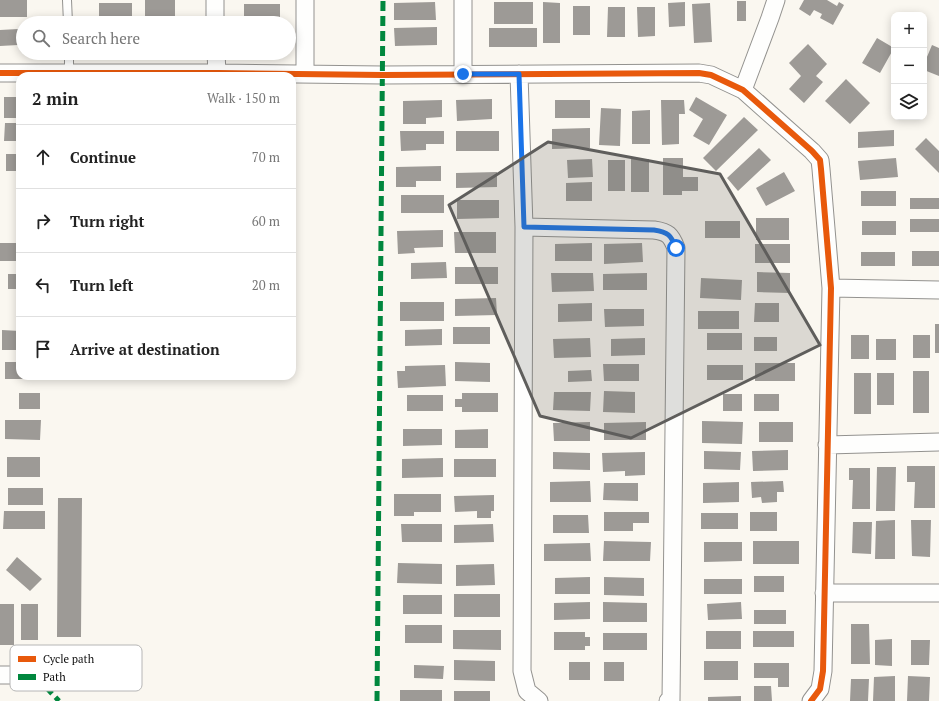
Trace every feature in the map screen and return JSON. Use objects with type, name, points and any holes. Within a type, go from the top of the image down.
[{"type":"street","points":[[215,0],[215,16]]},
{"type":"street","points":[[305,0],[306,74]]},
{"type":"street","points":[[463,0],[463,74]]},
{"type":"street","points":[[743,90],[776,0]]},
{"type":"street","points":[[216,60],[217,72]]},
{"type":"street","points":[[0,73],[16,73]]},
{"type":"street","points":[[296,74],[706,73],[743,90],[812,151],[820,160],[831,288],[823,671],[820,689],[811,701]]},
{"type":"street","points":[[519,74],[524,227],[522,671],[527,691],[539,701]]},
{"type":"street","points":[[524,227],[663,231],[670,235],[676,248],[671,701],[668,701]]},
{"type":"street","points":[[831,288],[939,290]]},
{"type":"street","points":[[828,445],[939,442]]},
{"type":"street","points":[[824,593],[939,593]]},
{"type":"lane","points":[[67,0],[68,16]]},
{"type":"lane","points":[[69,60],[69,72]]},
{"type":"highlighted area","points":[[548,142],[720,174],[820,345],[631,438],[540,416],[449,205]]},
{"type":"building","points":[[0,0],[27,0],[27,16],[0,17]]},
{"type":"building","points":[[145,0],[175,0],[175,16],[145,16]]},
{"type":"building","points":[[804,0],[827,0],[837,6],[839,2],[844,5],[833,25],[820,18],[822,14],[814,10],[810,16],[799,9]]},
{"type":"building","points":[[737,1],[746,1],[746,21],[737,21]]},
{"type":"building","points":[[435,2],[436,20],[394,20],[394,3]]},
{"type":"building","points":[[494,2],[533,2],[533,24],[494,24]]},
{"type":"building","points":[[543,2],[560,3],[560,43],[543,43]]},
{"type":"building","points":[[685,2],[685,26],[669,27],[668,3]]},
{"type":"building","points":[[99,3],[132,3],[132,16],[99,16]]},
{"type":"building","points":[[710,3],[712,42],[694,43],[692,4]]},
{"type":"building","points":[[244,4],[280,4],[280,16],[244,16]]},
{"type":"building","points":[[573,6],[590,6],[590,35],[573,35]]},
{"type":"building","points":[[608,7],[625,7],[625,37],[607,37]]},
{"type":"building","points":[[637,7],[655,7],[655,36],[638,37]]},
{"type":"building","points":[[437,27],[437,45],[395,46],[394,28]]},
{"type":"building","points":[[489,28],[537,28],[537,47],[489,47]]},
{"type":"building","points":[[16,29],[16,45],[0,46],[0,30]]},
{"type":"building","points":[[877,38],[891,46],[891,53],[880,73],[862,63]]},
{"type":"building","points":[[808,44],[827,64],[816,76],[823,82],[804,103],[789,89],[801,76],[789,63]]},
{"type":"building","points":[[932,45],[939,48],[939,76],[927,71],[927,57]]},
{"type":"building","points":[[846,79],[870,103],[850,124],[825,101]]},
{"type":"building","points":[[4,97],[16,97],[16,118],[4,118]]},
{"type":"building","points":[[696,97],[727,115],[709,145],[693,136],[703,119],[689,110]]},
{"type":"building","points":[[492,99],[492,119],[457,121],[456,100]]},
{"type":"building","points":[[442,100],[442,117],[426,118],[426,124],[403,124],[403,101]]},
{"type":"building","points":[[555,100],[590,100],[590,118],[555,118]]},
{"type":"building","points":[[661,100],[684,100],[685,114],[679,114],[679,144],[662,145]]},
{"type":"building","points":[[601,108],[621,109],[620,146],[599,145]]},
{"type":"building","points":[[650,110],[650,144],[632,144],[632,111]]},
{"type":"building","points":[[744,117],[758,130],[716,171],[703,158]]},
{"type":"building","points":[[5,123],[16,123],[16,141],[4,141]]},
{"type":"building","points":[[590,128],[590,148],[552,149],[552,129]]},
{"type":"building","points":[[894,130],[894,146],[858,148],[858,132]]},
{"type":"building","points":[[400,131],[444,131],[444,144],[426,144],[426,150],[401,151]]},
{"type":"building","points":[[456,131],[499,131],[499,151],[456,151]]},
{"type":"building","points":[[926,138],[939,151],[939,173],[915,149]]},
{"type":"building","points":[[759,148],[771,160],[738,191],[727,178]]},
{"type":"building","points":[[6,154],[16,154],[16,171],[6,171]]},
{"type":"building","points":[[663,158],[683,158],[683,177],[698,177],[698,191],[682,191],[682,195],[663,195]]},
{"type":"building","points":[[896,158],[898,177],[860,180],[858,161]]},
{"type":"building","points":[[592,159],[593,177],[568,178],[567,160]]},
{"type":"building","points":[[631,159],[649,159],[649,192],[631,192]]},
{"type":"building","points":[[608,160],[625,160],[625,191],[608,191]]},
{"type":"building","points":[[441,166],[441,181],[416,181],[416,187],[396,187],[396,167]]},
{"type":"building","points":[[497,172],[497,187],[456,188],[456,173]]},
{"type":"building","points":[[784,172],[795,191],[766,206],[756,188]]},
{"type":"building","points":[[592,182],[592,201],[566,201],[566,183]]},
{"type":"building","points":[[861,191],[896,191],[896,206],[861,206]]},
{"type":"building","points":[[401,195],[444,195],[444,213],[401,213]]},
{"type":"building","points":[[910,198],[939,198],[939,209],[910,209]]},
{"type":"building","points":[[457,200],[499,200],[499,218],[457,219]]},
{"type":"building","points":[[756,218],[789,218],[789,240],[756,240]]},
{"type":"building","points":[[910,219],[939,219],[939,232],[910,232]]},
{"type":"building","points":[[705,221],[740,221],[740,238],[705,238]]},
{"type":"building","points":[[862,221],[896,221],[896,235],[862,235]]},
{"type":"building","points":[[443,230],[443,247],[414,248],[415,253],[398,254],[397,231]]},
{"type":"building","points":[[454,232],[496,232],[496,253],[455,253]]},
{"type":"building","points":[[0,243],[16,243],[16,261],[0,261]]},
{"type":"building","points":[[592,243],[592,261],[555,261],[555,244]]},
{"type":"building","points":[[642,243],[643,262],[604,264],[604,244]]},
{"type":"building","points":[[755,244],[790,244],[790,263],[755,263]]},
{"type":"building","points":[[912,251],[939,251],[939,266],[912,266]]},
{"type":"building","points":[[861,252],[895,252],[895,266],[861,266]]},
{"type":"building","points":[[446,262],[447,278],[411,279],[411,263]]},
{"type":"building","points":[[455,267],[498,267],[498,284],[455,284]]},
{"type":"building","points":[[757,272],[790,273],[790,293],[757,292]]},
{"type":"building","points":[[551,273],[593,273],[594,291],[552,292]]},
{"type":"building","points":[[647,273],[647,290],[603,290],[603,274]]},
{"type":"building","points":[[8,274],[16,274],[16,289],[8,289]]},
{"type":"building","points":[[701,278],[742,280],[741,300],[700,298]]},
{"type":"building","points":[[496,298],[497,315],[455,316],[455,299]]},
{"type":"building","points":[[400,302],[444,302],[444,321],[400,321]]},
{"type":"building","points":[[592,303],[592,321],[558,322],[558,304]]},
{"type":"building","points":[[755,303],[779,303],[779,322],[754,322]]},
{"type":"building","points":[[604,309],[644,309],[644,326],[605,327]]},
{"type":"building","points":[[698,311],[739,311],[739,329],[698,329]]},
{"type":"building","points":[[935,324],[939,324],[939,353],[935,353]]},
{"type":"building","points":[[453,327],[490,327],[490,344],[453,344]]},
{"type":"building","points":[[442,329],[442,345],[405,346],[405,330]]},
{"type":"building","points":[[2,330],[16,331],[16,350],[2,350]]},
{"type":"building","points":[[707,333],[742,333],[742,350],[707,350]]},
{"type":"building","points":[[851,335],[869,335],[869,359],[851,359]]},
{"type":"building","points":[[913,335],[930,335],[930,358],[913,358]]},
{"type":"building","points":[[754,337],[777,337],[777,351],[754,351]]},
{"type":"building","points":[[590,338],[591,357],[554,358],[553,339]]},
{"type":"building","points":[[645,338],[645,355],[611,356],[611,339]]},
{"type":"building","points":[[876,339],[896,339],[896,360],[876,360]]},
{"type":"building","points":[[5,362],[16,362],[16,379],[5,379]]},
{"type":"building","points":[[455,362],[490,363],[490,382],[455,381]]},
{"type":"building","points":[[755,363],[795,363],[795,381],[755,381]]},
{"type":"building","points":[[603,364],[639,364],[639,381],[604,381]]},
{"type":"building","points":[[445,365],[446,386],[398,388],[397,371],[405,371],[405,366]]},
{"type":"building","points":[[707,365],[743,365],[743,380],[707,380]]},
{"type":"building","points":[[591,370],[592,381],[568,382],[568,371]]},
{"type":"building","points":[[913,371],[929,371],[929,413],[913,413]]},
{"type":"building","points":[[854,373],[871,373],[871,414],[854,414]]},
{"type":"building","points":[[877,373],[894,373],[894,405],[877,405]]},
{"type":"building","points":[[604,391],[635,392],[635,413],[603,412]]},
{"type":"building","points":[[554,392],[591,392],[590,411],[553,410]]},
{"type":"building","points":[[19,393],[40,393],[40,409],[19,409]]},
{"type":"building","points":[[462,393],[498,393],[498,412],[462,412],[462,407],[455,407],[455,399],[462,399]]},
{"type":"building","points":[[723,394],[742,394],[742,411],[723,411]]},
{"type":"building","points":[[754,394],[779,394],[779,411],[754,411]]},
{"type":"building","points":[[407,395],[443,395],[443,411],[407,411]]},
{"type":"building","points":[[5,420],[41,420],[40,440],[5,439]]},
{"type":"building","points":[[702,421],[743,422],[742,444],[702,443]]},
{"type":"building","points":[[590,422],[590,441],[554,441],[553,423]]},
{"type":"building","points":[[646,422],[646,440],[604,440],[604,423]]},
{"type":"building","points":[[759,422],[793,422],[793,442],[759,442]]},
{"type":"building","points":[[403,429],[442,429],[442,445],[403,446]]},
{"type":"building","points":[[488,429],[488,448],[455,448],[455,430]]},
{"type":"building","points":[[788,450],[788,470],[753,471],[752,451]]},
{"type":"building","points":[[704,451],[741,452],[740,470],[704,469]]},
{"type":"building","points":[[553,452],[590,453],[590,470],[553,469]]},
{"type":"building","points":[[645,452],[645,475],[625,476],[625,471],[603,472],[602,453]]},
{"type":"building","points":[[7,457],[40,457],[40,477],[7,477]]},
{"type":"building","points":[[443,458],[443,477],[402,478],[402,459]]},
{"type":"building","points":[[454,459],[496,459],[496,477],[454,477]]},
{"type":"building","points":[[907,466],[935,466],[935,508],[914,508],[915,482],[907,482]]},
{"type":"building","points":[[877,467],[896,467],[895,511],[876,511]]},
{"type":"building","points":[[849,468],[870,468],[870,509],[852,509],[853,480],[849,480]]},
{"type":"building","points":[[590,481],[591,502],[550,502],[550,482]]},
{"type":"building","points":[[783,481],[784,492],[777,492],[777,502],[762,503],[761,497],[752,498],[751,482]]},
{"type":"building","points":[[739,482],[739,502],[703,503],[703,483]]},
{"type":"building","points":[[604,483],[638,483],[638,501],[603,500]]},
{"type":"building","points":[[8,488],[43,488],[43,505],[8,505]]},
{"type":"building","points":[[394,494],[441,494],[441,512],[414,512],[414,516],[394,516]]},
{"type":"building","points":[[494,495],[494,511],[491,511],[491,518],[477,518],[477,511],[455,512],[454,496]]},
{"type":"building","points":[[58,498],[82,498],[81,637],[57,637]]},
{"type":"building","points":[[4,511],[45,511],[45,529],[3,529]]},
{"type":"building","points":[[604,512],[649,512],[649,523],[633,523],[633,531],[604,531]]},
{"type":"building","points":[[750,512],[777,512],[777,531],[750,531]]},
{"type":"building","points":[[701,513],[738,513],[738,529],[701,529]]},
{"type":"building","points":[[553,515],[588,515],[589,533],[553,533]]},
{"type":"building","points":[[895,520],[895,559],[875,559],[876,521]]},
{"type":"building","points":[[911,520],[931,520],[930,557],[912,556]]},
{"type":"building","points":[[853,522],[872,522],[871,554],[852,553]]},
{"type":"building","points":[[401,524],[442,524],[442,542],[402,542]]},
{"type":"building","points":[[493,524],[494,542],[454,543],[454,525]]},
{"type":"building","points":[[604,541],[651,542],[650,561],[603,561]]},
{"type":"building","points":[[753,541],[799,541],[799,564],[753,564]]},
{"type":"building","points":[[704,542],[742,542],[742,561],[704,562]]},
{"type":"building","points":[[590,543],[591,561],[544,561],[544,544]]},
{"type":"building","points":[[17,557],[42,579],[30,591],[6,570]]},
{"type":"building","points":[[398,563],[442,564],[442,584],[397,583]]},
{"type":"building","points":[[494,564],[495,585],[456,586],[456,565]]},
{"type":"building","points":[[754,576],[784,576],[784,592],[754,592]]},
{"type":"building","points":[[590,577],[590,594],[555,594],[555,578]]},
{"type":"building","points":[[604,577],[644,578],[644,596],[604,595]]},
{"type":"building","points":[[704,579],[742,579],[742,594],[704,594]]},
{"type":"building","points":[[454,594],[500,594],[500,617],[454,617]]},
{"type":"building","points":[[403,595],[442,595],[442,614],[403,614]]},
{"type":"building","points":[[590,602],[590,619],[554,620],[554,603]]},
{"type":"building","points":[[603,602],[647,603],[647,622],[603,622]]},
{"type":"building","points":[[741,602],[742,619],[708,620],[707,604]]},
{"type":"building","points":[[0,604],[14,604],[14,645],[0,645]]},
{"type":"building","points":[[21,604],[38,604],[38,640],[21,640]]},
{"type":"building","points":[[754,610],[786,610],[786,624],[754,624]]},
{"type":"building","points":[[851,624],[869,624],[870,664],[851,664]]},
{"type":"building","points":[[405,625],[442,625],[442,643],[405,643]]},
{"type":"building","points":[[453,630],[501,630],[501,650],[453,649]]},
{"type":"building","points":[[706,631],[741,631],[741,649],[706,649]]},
{"type":"building","points":[[753,631],[794,631],[794,647],[753,647]]},
{"type":"building","points":[[554,632],[585,632],[585,637],[590,637],[590,646],[585,646],[585,650],[554,650]]},
{"type":"building","points":[[603,633],[647,633],[647,650],[603,650]]},
{"type":"building","points":[[892,639],[892,666],[875,665],[875,640]]},
{"type":"building","points":[[911,640],[930,640],[929,665],[911,665]]},
{"type":"building","points":[[454,660],[495,661],[495,681],[454,680]]},
{"type":"building","points":[[704,661],[738,661],[738,680],[704,680]]},
{"type":"building","points":[[569,662],[590,662],[590,680],[569,680]]},
{"type":"building","points":[[604,662],[624,662],[624,681],[604,681]]},
{"type":"building","points":[[754,663],[789,663],[789,687],[778,687],[778,678],[754,678]]},
{"type":"building","points":[[414,665],[444,666],[443,679],[414,678]]},
{"type":"building","points":[[895,676],[895,701],[873,701],[874,677]]},
{"type":"building","points":[[908,676],[930,677],[929,701],[907,701]]},
{"type":"building","points":[[851,679],[869,679],[868,701],[850,701]]},
{"type":"building","points":[[754,686],[771,686],[772,701],[754,701]]},
{"type":"building","points":[[400,690],[442,690],[442,701],[400,701]]},
{"type":"building","points":[[454,691],[490,691],[490,701],[454,701]]},
{"type":"building","points":[[741,696],[741,701],[708,701],[708,697]]},
{"type":"marked path","points":[[377,701],[383,0]]},
{"type":"marked path","points":[[50,691],[59,701]]},
{"type":"cycle path","points":[[0,73],[16,73]]},
{"type":"cycle path","points":[[296,74],[383,75],[699,73],[711,75],[743,90],[812,151],[820,160],[831,288],[823,671],[820,689],[811,701]]},
{"type":"route","points":[[463,74],[519,74],[524,227],[663,231],[670,235],[676,248]]}]
